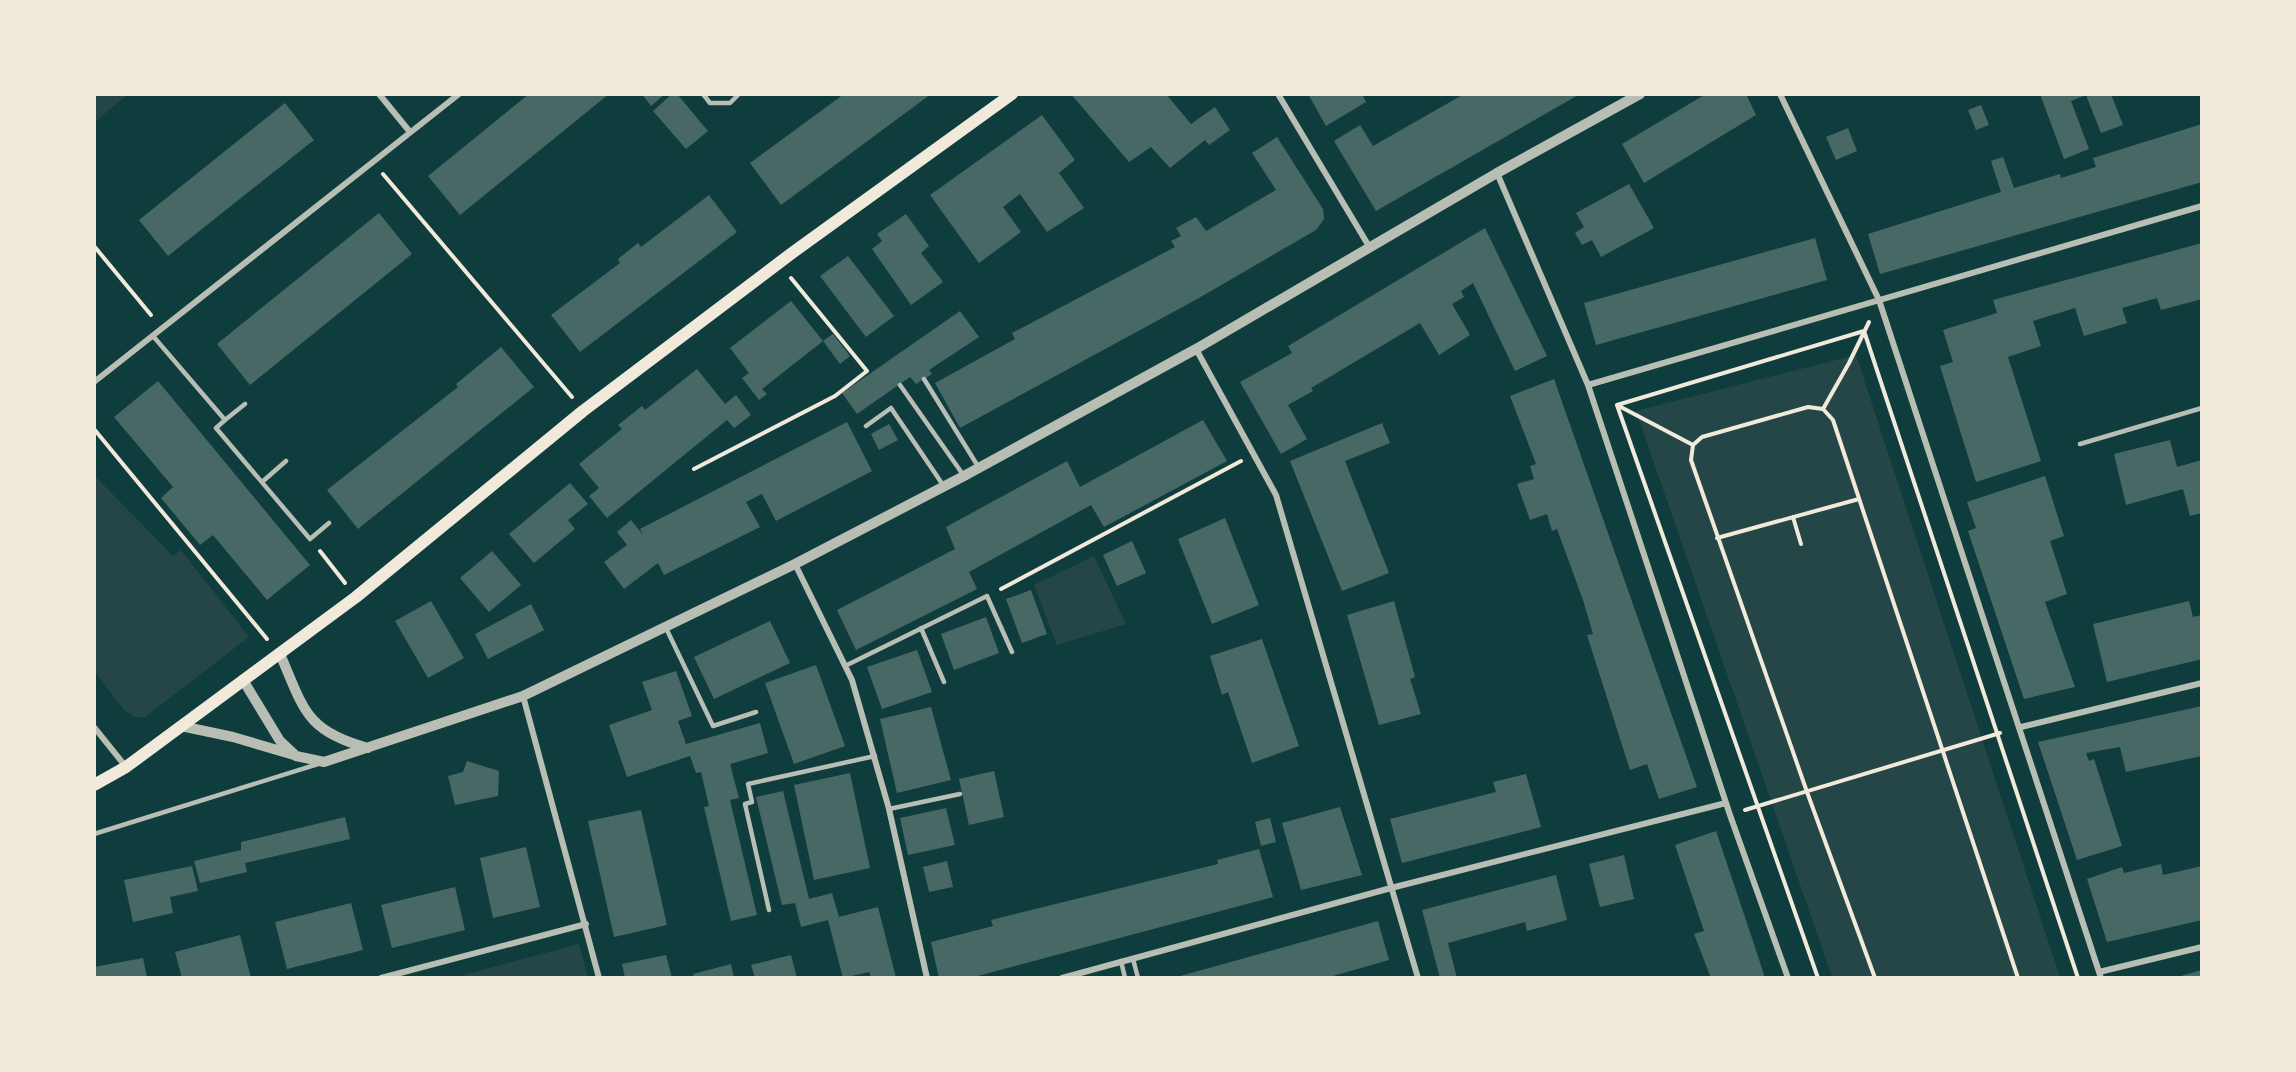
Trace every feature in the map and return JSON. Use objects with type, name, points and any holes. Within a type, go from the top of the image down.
[{"type":"main road","points":[[94,785],[126,767],[357,597],[584,411],[779,263],[1012,94]]},
{"type":"street","points":[[379,94],[410,132]]},
{"type":"street","points":[[94,382],[459,94]]},
{"type":"street","points":[[1278,94],[1370,248]]},
{"type":"street","points":[[181,726],[233,736],[296,756],[324,762],[523,696],[795,564],[944,487],[1196,349],[1497,173],[1640,94]]},
{"type":"street","points":[[1780,94],[1879,300],[2021,727],[2100,975],[2202,947]]},
{"type":"street","points":[[1497,173],[1588,385],[1726,803],[1788,978]]},
{"type":"street","points":[[1588,385],[2202,206]]},
{"type":"street","points":[[1196,349],[1276,495],[1418,978]]},
{"type":"street","points":[[795,564],[845,666],[876,756],[927,978]]},
{"type":"street","points":[[279,654],[300,701],[313,722],[335,737],[369,748]]},
{"type":"street","points":[[243,680],[280,741],[296,756]]},
{"type":"street","points":[[2021,727],[2202,683]]},
{"type":"street","points":[[523,696],[586,924],[598,978]]},
{"type":"street","points":[[94,727],[126,767]]},
{"type":"street","points":[[1062,978],[1391,888],[1726,803]]},
{"type":"street","points":[[381,978],[586,924]]},
{"type":"lane","points":[[702,94],[710,103],[730,103],[739,94]]},
{"type":"lane","points":[[153,336],[225,420]]},
{"type":"lane","points":[[924,379],[979,468]]},
{"type":"lane","points":[[900,385],[964,476]]},
{"type":"lane","points":[[245,404],[216,428],[310,539],[329,523]]},
{"type":"lane","points":[[866,426],[891,408],[944,487]]},
{"type":"lane","points":[[2080,444],[2202,408]]},
{"type":"lane","points":[[262,482],[286,461]]},
{"type":"lane","points":[[845,666],[987,596],[1012,652]]},
{"type":"lane","points":[[666,627],[713,726],[756,712]]},
{"type":"lane","points":[[921,628],[944,682]]},
{"type":"lane","points":[[769,910],[745,804],[752,802],[748,784],[876,756]]},
{"type":"lane","points":[[94,834],[324,762]]},
{"type":"lane","points":[[889,809],[960,794]]},
{"type":"lane","points":[[1133,959],[1138,978]]},
{"type":"lane","points":[[1121,962],[1125,978]]},
{"type":"path","points":[[372,162],[584,411]]},
{"type":"path","points":[[94,246],[162,329]]},
{"type":"path","points":[[694,469],[835,396],[867,370],[779,263]]},
{"type":"path","points":[[1617,405],[1864,331]]},
{"type":"path","points":[[1823,409],[1864,331]]},
{"type":"path","points":[[1864,331],[2078,978]]},
{"type":"path","points":[[1617,405],[1693,445]]},
{"type":"path","points":[[1617,405],[1818,978]]},
{"type":"path","points":[[1875,978],[1807,792],[1691,460],[1693,445],[1702,436],[1808,406],[1823,409],[1833,420],[2018,978]]},
{"type":"path","points":[[94,429],[279,654]]},
{"type":"path","points":[[987,596],[1254,454]]},
{"type":"path","points":[[1717,538],[1859,499]]},
{"type":"path","points":[[1793,517],[1801,544]]},
{"type":"path","points":[[310,539],[357,597]]},
{"type":"path","points":[[1758,806],[1999,734]]},
{"type":"shaded area","points":[[95,94],[126,94],[127,95],[95,122]]},
{"type":"shaded area","points":[[1856,355],[2060,977],[1832,977],[1636,411]]},
{"type":"shaded area","points":[[94,475],[173,556],[181,550],[249,637],[145,717],[135,717],[124,710],[95,672]]},
{"type":"shaded area","points":[[1094,556],[1126,624],[1057,645],[1034,585]]},
{"type":"shaded area","points":[[579,944],[588,977],[456,977]]},
{"type":"building","points":[[529,94],[609,94],[460,215],[428,176]]},
{"type":"building","points":[[642,94],[665,94],[651,106]]},
{"type":"building","points":[[672,94],[677,94],[708,131],[686,149],[653,111]]},
{"type":"building","points":[[844,94],[931,94],[781,205],[750,163]]},
{"type":"building","points":[[1071,94],[1166,94],[1191,124],[1215,107],[1230,130],[1209,145],[1205,140],[1170,168],[1151,147],[1129,162]]},
{"type":"building","points":[[1308,94],[1362,94],[1366,102],[1326,126]]},
{"type":"building","points":[[1464,94],[1580,94],[1376,211],[1334,141],[1360,125],[1373,146]]},
{"type":"building","points":[[1706,94],[1746,94],[1756,115],[1644,183],[1622,144]]},
{"type":"building","points":[[2040,94],[2111,94],[2123,125],[2101,133],[2086,95],[2071,101],[2089,149],[2064,159]]},
{"type":"building","points":[[285,103],[314,140],[168,256],[139,220]]},
{"type":"building","points":[[1981,105],[1989,125],[1976,130],[1968,110]]},
{"type":"building","points":[[1042,115],[1075,160],[1059,173],[1084,208],[1047,232],[1020,194],[1003,207],[1021,232],[979,263],[930,195]]},
{"type":"building","points":[[2202,124],[2202,182],[1880,274],[1868,234],[2001,192],[1991,161],[2003,157],[2014,188],[2060,174],[2061,178],[2096,167],[2093,158]]},
{"type":"building","points":[[1848,128],[1857,151],[1836,160],[1826,137]]},
{"type":"building","points":[[1277,137],[1323,209],[1324,219],[1316,230],[1199,298],[960,428],[935,383],[1015,339],[1012,333],[1175,247],[1171,241],[1181,236],[1176,228],[1196,217],[1206,231],[1276,190],[1252,153]]},
{"type":"building","points":[[1629,184],[1654,228],[1601,257],[1592,240],[1582,245],[1575,233],[1584,227],[1576,213]]},
{"type":"building","points":[[709,195],[737,232],[580,352],[551,315],[620,263],[618,259],[638,243],[641,247]]},
{"type":"building","points":[[379,213],[412,254],[250,385],[217,344]]},
{"type":"building","points":[[906,214],[929,246],[921,253],[943,282],[911,305],[872,249],[882,241],[877,234]]},
{"type":"building","points":[[1485,228],[1547,356],[1515,371],[1473,283],[1461,291],[1464,297],[1452,304],[1470,335],[1439,355],[1420,323],[1311,388],[1313,391],[1288,405],[1307,439],[1281,454],[1240,382],[1292,353],[1288,346]]},
{"type":"building","points":[[1815,238],[1827,280],[1596,345],[1584,303]]},
{"type":"building","points":[[2202,243],[2202,299],[2161,310],[2157,298],[2122,308],[2127,323],[2084,336],[2075,308],[2033,321],[2041,346],[2008,357],[2041,461],[1976,482],[1940,366],[1953,362],[1943,330],[1997,313],[1993,300]]},
{"type":"building","points":[[848,256],[894,316],[866,337],[820,276]]},
{"type":"building","points":[[791,301],[823,341],[762,389],[767,394],[759,400],[742,378],[749,373],[730,348]]},
{"type":"building","points":[[960,311],[979,337],[929,370],[932,374],[916,384],[910,377],[857,414],[842,393]]},
{"type":"building","points":[[833,334],[850,356],[840,364],[823,341]]},
{"type":"building","points":[[501,347],[534,387],[358,529],[327,490],[458,387],[456,384]]},
{"type":"building","points":[[697,369],[725,404],[736,395],[751,415],[734,428],[727,420],[607,518],[589,496],[599,488],[579,464],[622,429],[618,425],[642,406],[645,410]]},
{"type":"building","points":[[1554,379],[1697,787],[1659,799],[1647,764],[1630,770],[1587,635],[1593,634],[1583,600],[1557,529],[1552,531],[1547,514],[1530,520],[1517,484],[1534,479],[1530,466],[1536,464],[1510,396]]},
{"type":"building","points":[[158,381],[310,565],[267,600],[213,535],[200,545],[161,498],[173,487],[114,417]]},
{"type":"building","points":[[1203,420],[1227,461],[1104,527],[1091,505],[969,572],[977,589],[856,650],[837,610],[955,549],[946,527],[1067,461],[1080,487]]},
{"type":"building","points":[[847,422],[872,471],[776,521],[762,494],[746,502],[760,527],[664,575],[658,563],[624,589],[604,562],[627,545],[617,532],[631,520],[643,535],[640,529]]},
{"type":"building","points":[[1382,423],[1390,443],[1345,461],[1389,573],[1342,591],[1290,461]]},
{"type":"building","points":[[889,424],[898,440],[879,450],[871,434]]},
{"type":"building","points":[[2170,440],[2177,467],[2202,460],[2202,513],[2190,516],[2183,489],[2126,505],[2114,454]]},
{"type":"building","points":[[2045,476],[2064,536],[2050,541],[2067,594],[2045,602],[2075,687],[2024,699],[1968,531],[1976,528],[1967,502]]},
{"type":"building","points":[[570,483],[588,504],[568,520],[575,529],[534,563],[509,534]]},
{"type":"building","points":[[1225,518],[1259,605],[1212,624],[1178,539]]},
{"type":"building","points":[[1132,541],[1146,573],[1117,586],[1103,555]]},
{"type":"building","points":[[492,551],[521,585],[489,612],[460,578]]},
{"type":"building","points":[[1031,590],[1047,634],[1022,643],[1006,599]]},
{"type":"building","points":[[431,601],[464,658],[428,678],[395,621]]},
{"type":"building","points":[[1394,601],[1415,677],[1410,679],[1421,714],[1379,725],[1347,615]]},
{"type":"building","points":[[2189,601],[2193,617],[2202,615],[2202,659],[2107,682],[2093,624]]},
{"type":"building","points":[[531,604],[544,630],[488,659],[475,634]]},
{"type":"building","points":[[986,617],[999,653],[954,670],[941,634]]},
{"type":"building","points":[[770,621],[790,663],[714,699],[694,657]]},
{"type":"building","points":[[1262,639],[1299,746],[1252,763],[1228,692],[1222,695],[1210,656]]},
{"type":"building","points":[[917,650],[932,692],[882,709],[867,667]]},
{"type":"building","points":[[816,665],[845,746],[794,764],[765,683]]},
{"type":"building","points":[[676,671],[692,716],[678,721],[686,744],[760,723],[768,753],[730,764],[739,798],[730,800],[757,915],[731,921],[704,807],[709,806],[701,772],[696,773],[690,756],[627,777],[609,725],[652,710],[642,682]]},
{"type":"building","points":[[2202,706],[2202,756],[2126,772],[2120,747],[2086,753],[2089,761],[2094,759],[2122,846],[2077,860],[2038,742]]},
{"type":"building","points":[[931,707],[951,780],[897,793],[880,719]]},
{"type":"building","points":[[467,761],[499,771],[498,796],[455,805],[448,776],[463,772]]},
{"type":"building","points":[[994,771],[1004,817],[969,825],[959,779]]},
{"type":"building","points":[[850,773],[870,868],[814,880],[794,785]]},
{"type":"building","points":[[1526,774],[1541,827],[1402,863],[1390,819],[1496,792],[1493,782]]},
{"type":"building","points":[[783,791],[809,899],[832,893],[839,917],[878,907],[896,978],[871,978],[869,972],[843,978],[828,920],[801,927],[795,903],[782,905],[756,797]]},
{"type":"building","points":[[1340,807],[1362,875],[1301,890],[1282,823]]},
{"type":"building","points":[[946,808],[955,845],[908,855],[900,818]]},
{"type":"building","points":[[641,810],[667,925],[614,937],[588,821]]},
{"type":"building","points":[[345,817],[350,839],[245,863],[247,872],[200,883],[194,861],[241,850],[241,842]]},
{"type":"building","points":[[1270,818],[1276,842],[1261,846],[1255,822]]},
{"type":"building","points":[[1716,831],[1765,978],[1711,978],[1694,934],[1704,931],[1675,845]]},
{"type":"building","points":[[526,847],[540,907],[493,918],[480,858]]},
{"type":"building","points":[[1259,849],[1273,897],[974,977],[939,978],[931,942],[993,926],[991,920],[1218,864],[1217,860]]},
{"type":"building","points":[[1624,855],[1634,899],[1600,907],[1589,864]]},
{"type":"building","points":[[947,861],[953,887],[929,892],[923,867]]},
{"type":"building","points":[[2161,864],[2163,875],[2202,866],[2202,920],[2107,942],[2087,879],[2122,867],[2124,873]]},
{"type":"building","points":[[192,866],[198,891],[170,897],[173,913],[133,922],[124,880]]},
{"type":"building","points":[[1556,875],[1567,920],[1527,931],[1525,922],[1448,943],[1457,978],[1440,978],[1422,910]]},
{"type":"building","points":[[455,887],[465,930],[392,948],[381,905]]},
{"type":"building","points":[[351,903],[363,950],[287,969],[275,922]]},
{"type":"building","points":[[1378,921],[1389,960],[1326,978],[1173,978]]},
{"type":"building","points":[[240,935],[251,978],[182,978],[175,952]]},
{"type":"building","points":[[666,955],[672,978],[625,978],[622,964]]},
{"type":"building","points":[[791,955],[797,978],[755,978],[751,965]]},
{"type":"building","points":[[143,958],[147,978],[94,978],[94,967]]},
{"type":"building","points":[[731,964],[734,978],[694,978],[693,974]]},
{"type":"building","points":[[2202,970],[2202,978],[2177,978],[2177,977]]}]
